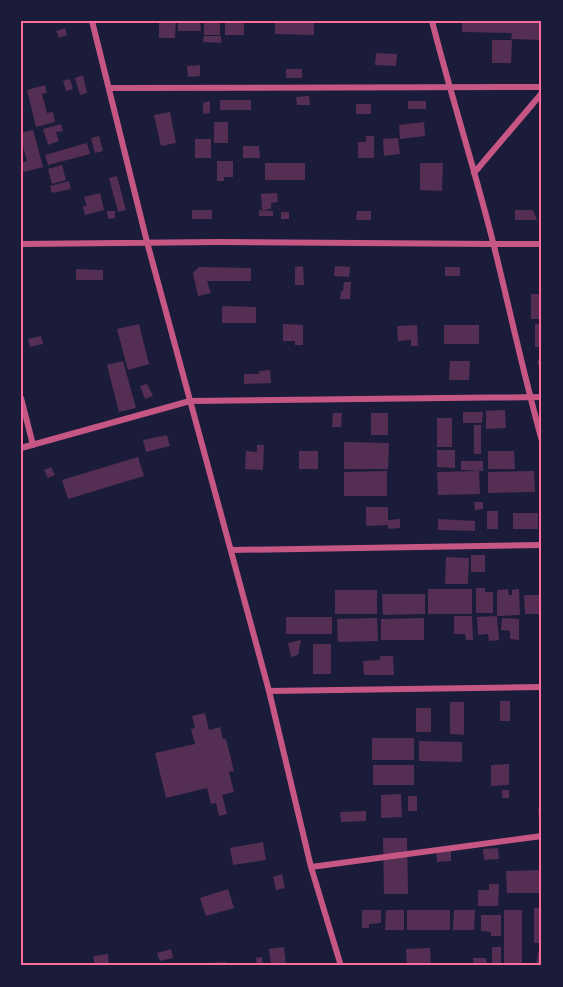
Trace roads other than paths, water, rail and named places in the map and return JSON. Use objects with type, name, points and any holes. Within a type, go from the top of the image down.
[{"type":"street","points":[[92,21],[147,242],[268,691],[311,867],[341,966]]},
{"type":"street","points":[[432,21],[494,244],[542,441]]},
{"type":"street","points":[[109,88],[542,87]]},
{"type":"street","points":[[474,173],[542,93]]},
{"type":"street","points":[[21,244],[147,242],[542,244]]},
{"type":"street","points":[[21,448],[190,401],[542,397]]},
{"type":"street","points":[[21,398],[33,445]]},
{"type":"street","points":[[231,550],[542,545]]},
{"type":"street","points":[[268,691],[542,687]]},
{"type":"street","points":[[311,867],[542,836]]}]
